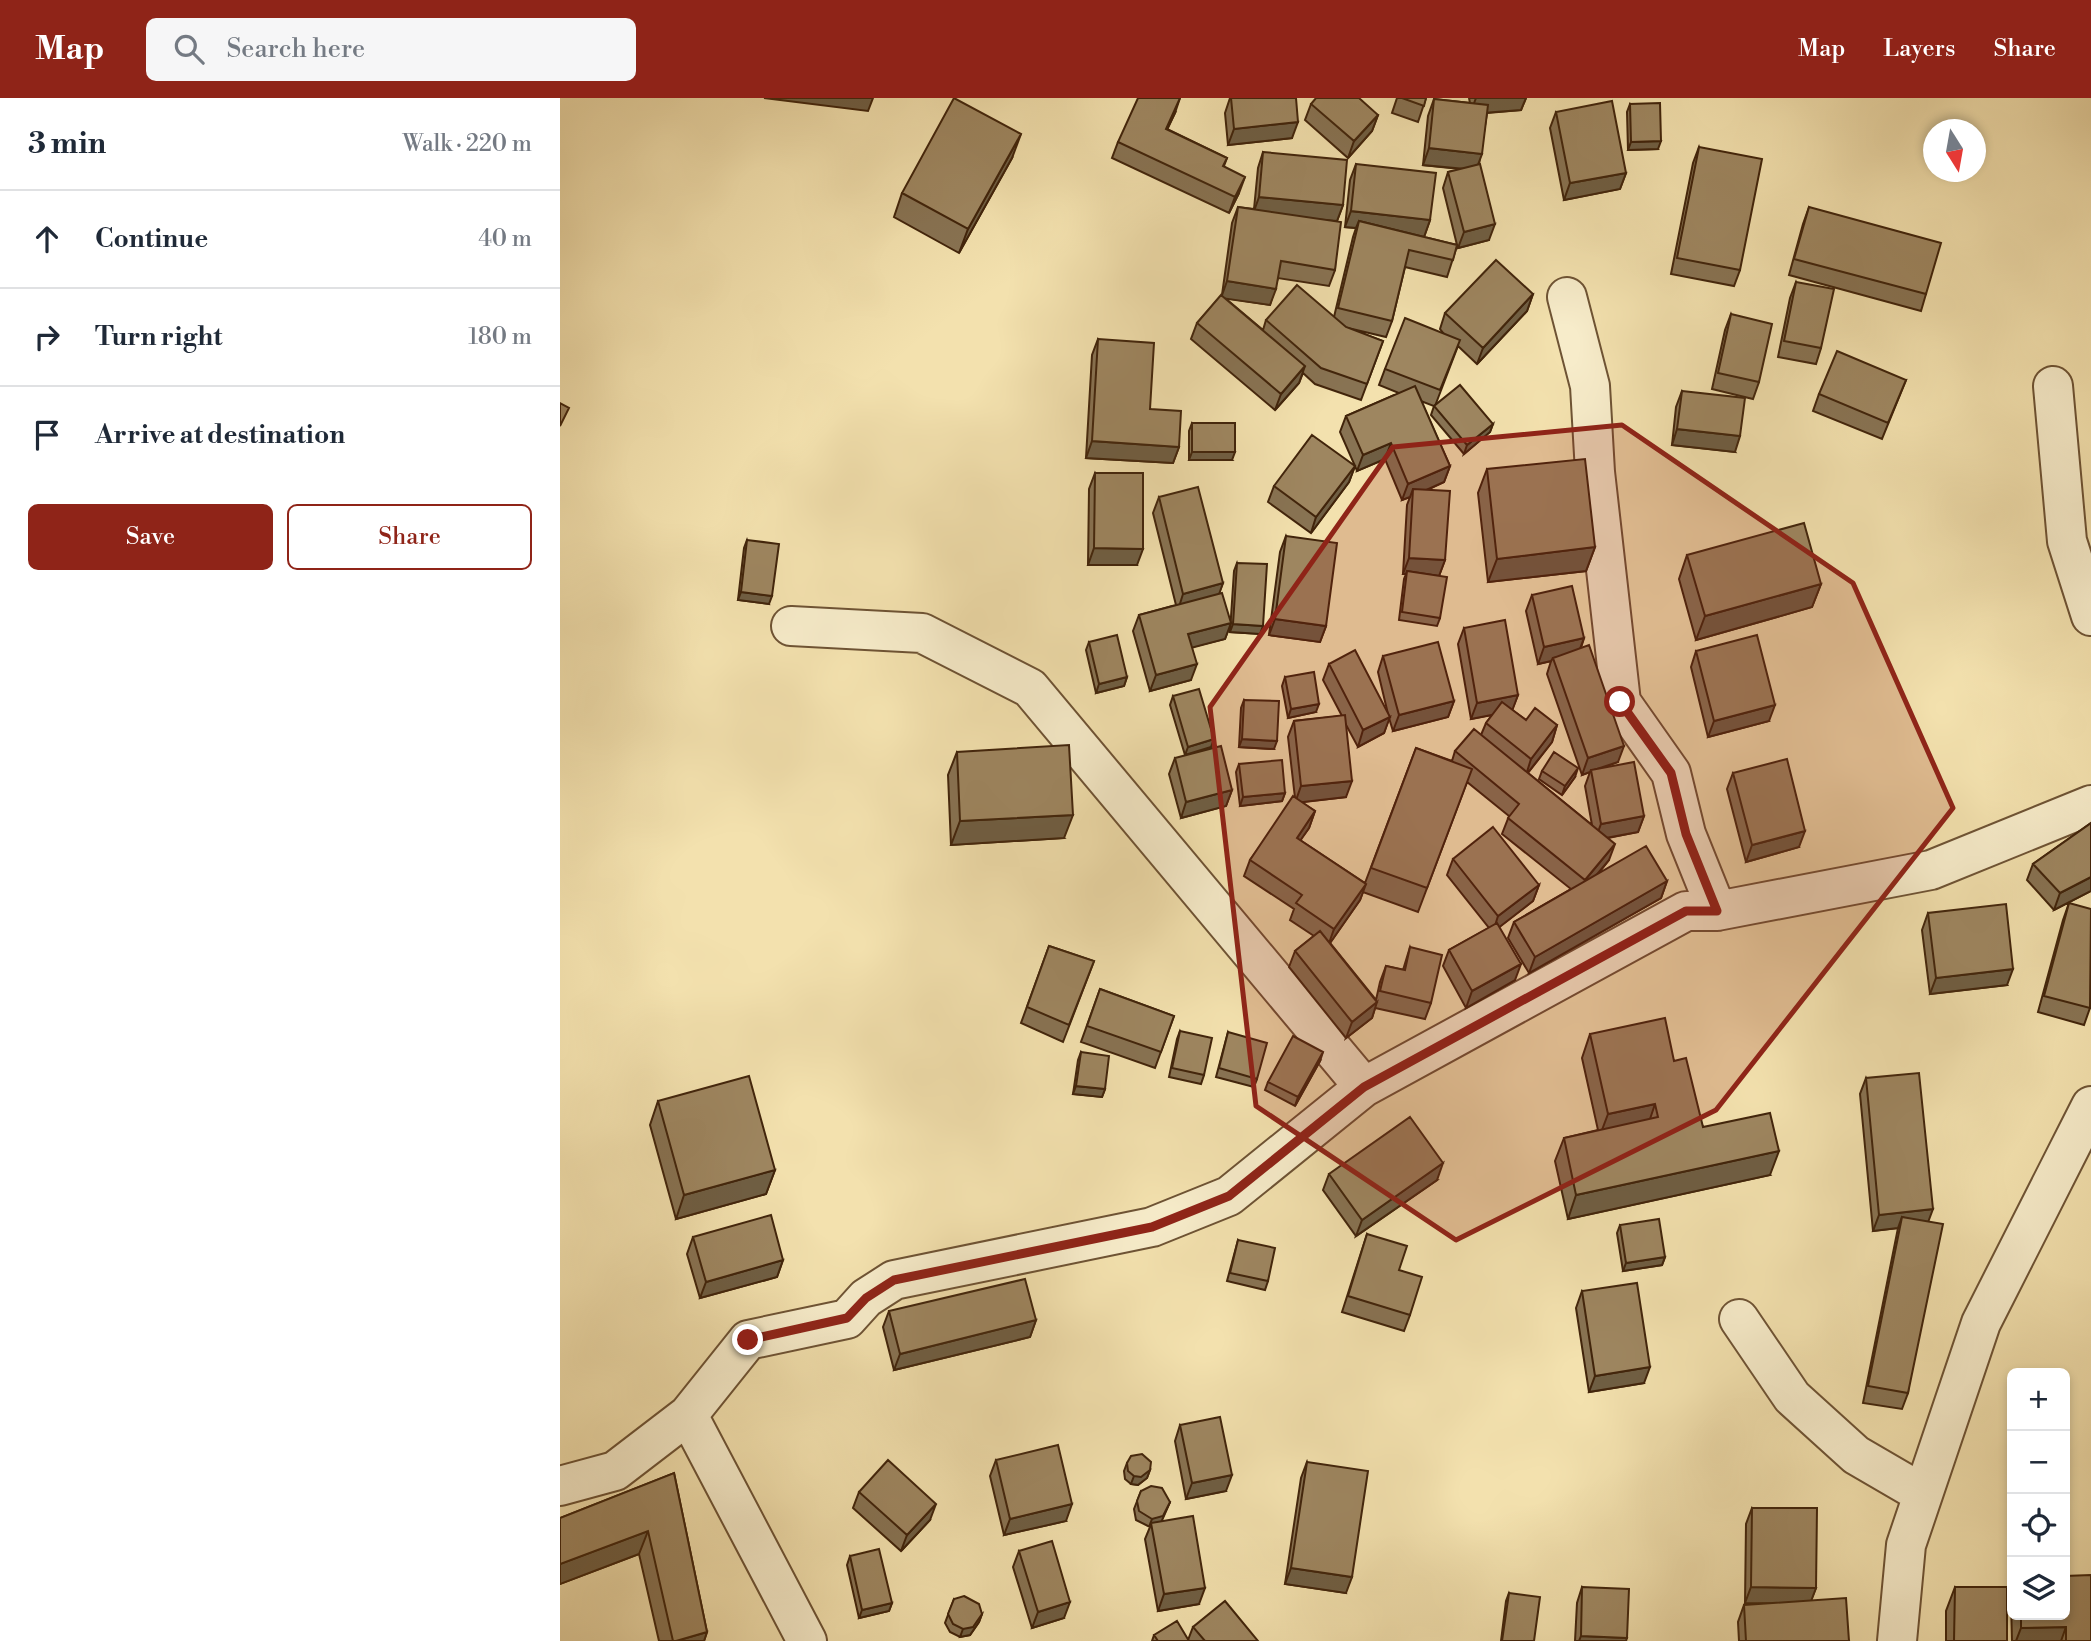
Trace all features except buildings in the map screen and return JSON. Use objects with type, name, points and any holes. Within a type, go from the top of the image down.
[{"type":"street","points":[[1567,297],[1590,386],[1595,472],[1620,702],[1671,773],[1686,834],[1717,911]]},
{"type":"street","points":[[2053,386],[2067,541],[2091,616]]},
{"type":"street","points":[[791,626],[922,632],[1030,688],[1364,1087]]},
{"type":"street","points":[[560,1486],[615,1471],[688,1415],[748,1340],[847,1318],[866,1298],[894,1280],[1152,1227],[1229,1196],[1364,1087],[1686,911],[1717,911],[1930,870],[2091,805]]},
{"type":"street","points":[[1897,1641],[1906,1545],[1981,1323],[2091,1106]]},
{"type":"street","points":[[1739,1319],[1792,1397],[1856,1455],[1923,1494]]},
{"type":"street","points":[[688,1415],[807,1641]]},
{"type":"highlighted area","points":[[1622,425],[1853,583],[1953,808],[1716,1110],[1456,1240],[1256,1106],[1210,707],[1393,447]]},
{"type":"route","points":[[748,1340],[847,1318],[866,1298],[894,1280],[1152,1227],[1229,1196],[1364,1087],[1686,911],[1717,911],[1686,834],[1671,773],[1620,702]]}]
